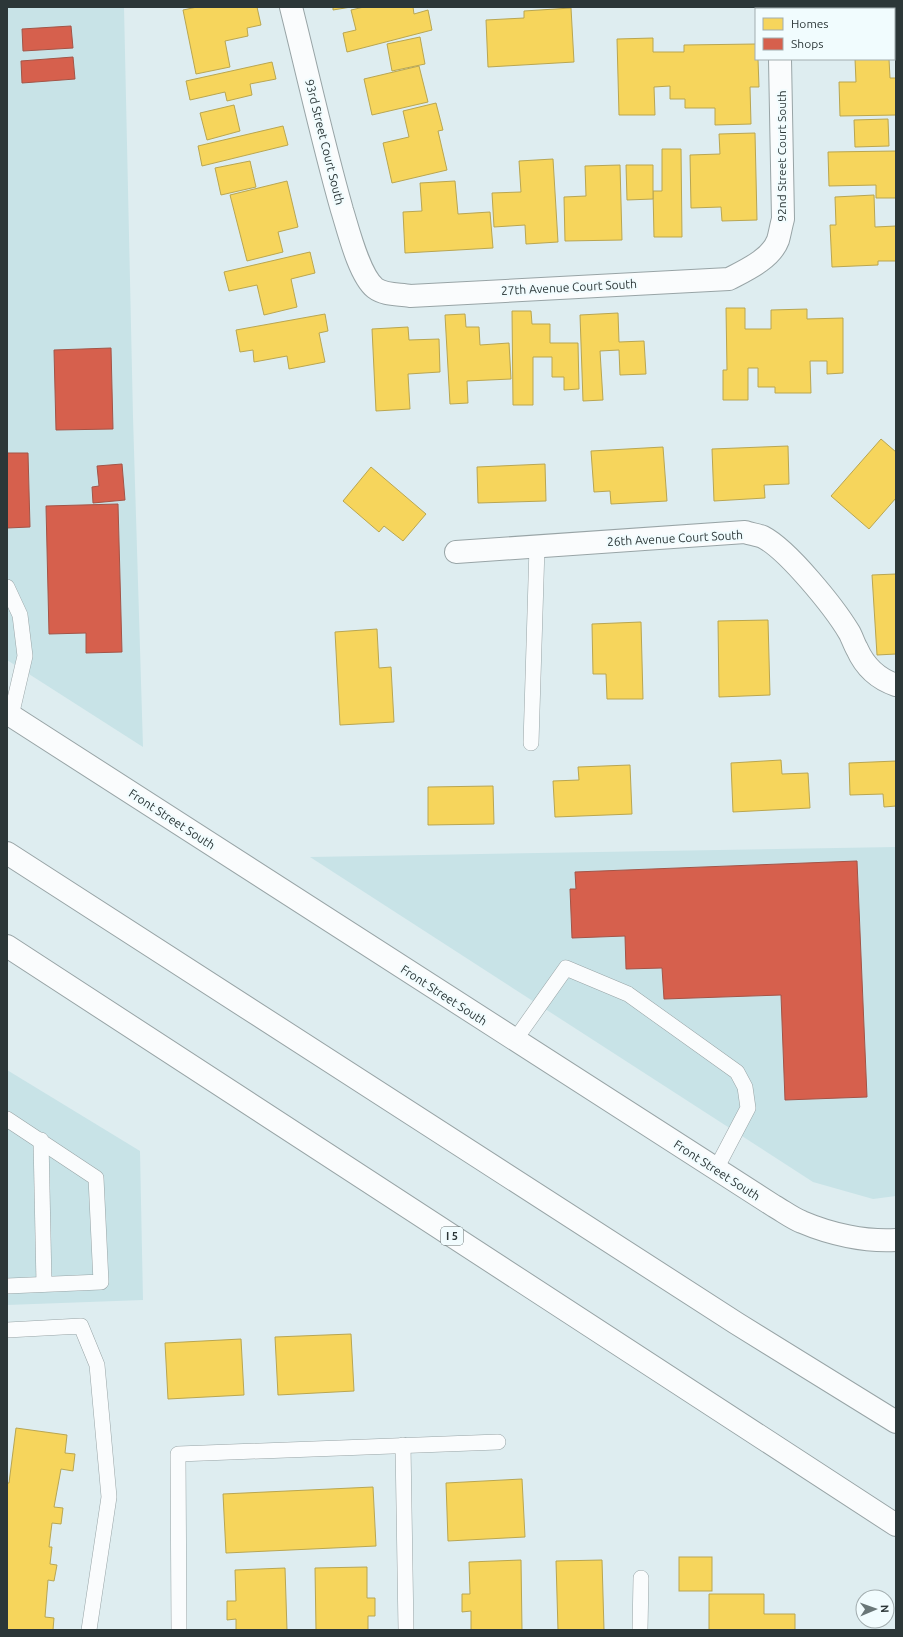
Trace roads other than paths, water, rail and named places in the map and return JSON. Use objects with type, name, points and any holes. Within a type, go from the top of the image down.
[{"type":"main road","name":"93rd Street Court South","points":[[291,7],[332,176],[352,244],[366,275]]},
{"type":"main road","name":"92nd Street Court South","points":[[772,250],[778,241],[783,218],[780,60]]},
{"type":"main road","name":"27th Avenue Court South","points":[[366,275],[375,288],[385,293],[410,296],[721,280],[729,279],[754,264],[772,250]]},
{"type":"main road","name":"26th Avenue Court South","points":[[456,552],[745,532],[763,537],[790,558],[822,596],[850,632],[857,651],[869,669],[884,681],[896,685]]},
{"type":"main road","name":"Front Street South","points":[[9,714],[716,1169],[801,1221],[824,1230],[850,1236],[896,1240]]},
{"type":"main road","points":[[7,853],[736,1323],[896,1422]]},
{"type":"main road","name":"I 5","points":[[7,946],[896,1525]]},
{"type":"lane","points":[[531,743],[536,547]]},
{"type":"lane","points":[[7,587],[20,615],[25,656],[9,714]]},
{"type":"lane","points":[[515,1040],[566,968],[628,994],[737,1072],[744,1087],[748,1108],[716,1169]]},
{"type":"lane","points":[[7,1118],[96,1178],[101,1282],[7,1286]]},
{"type":"lane","points":[[41,1140],[44,1284]]},
{"type":"lane","points":[[7,1330],[81,1326],[96,1365],[109,1497],[89,1630]]},
{"type":"lane","points":[[179,1630],[178,1454],[498,1442]]},
{"type":"lane","points":[[403,1445],[406,1630]]},
{"type":"lane","points":[[640,1630],[641,1578]]}]
